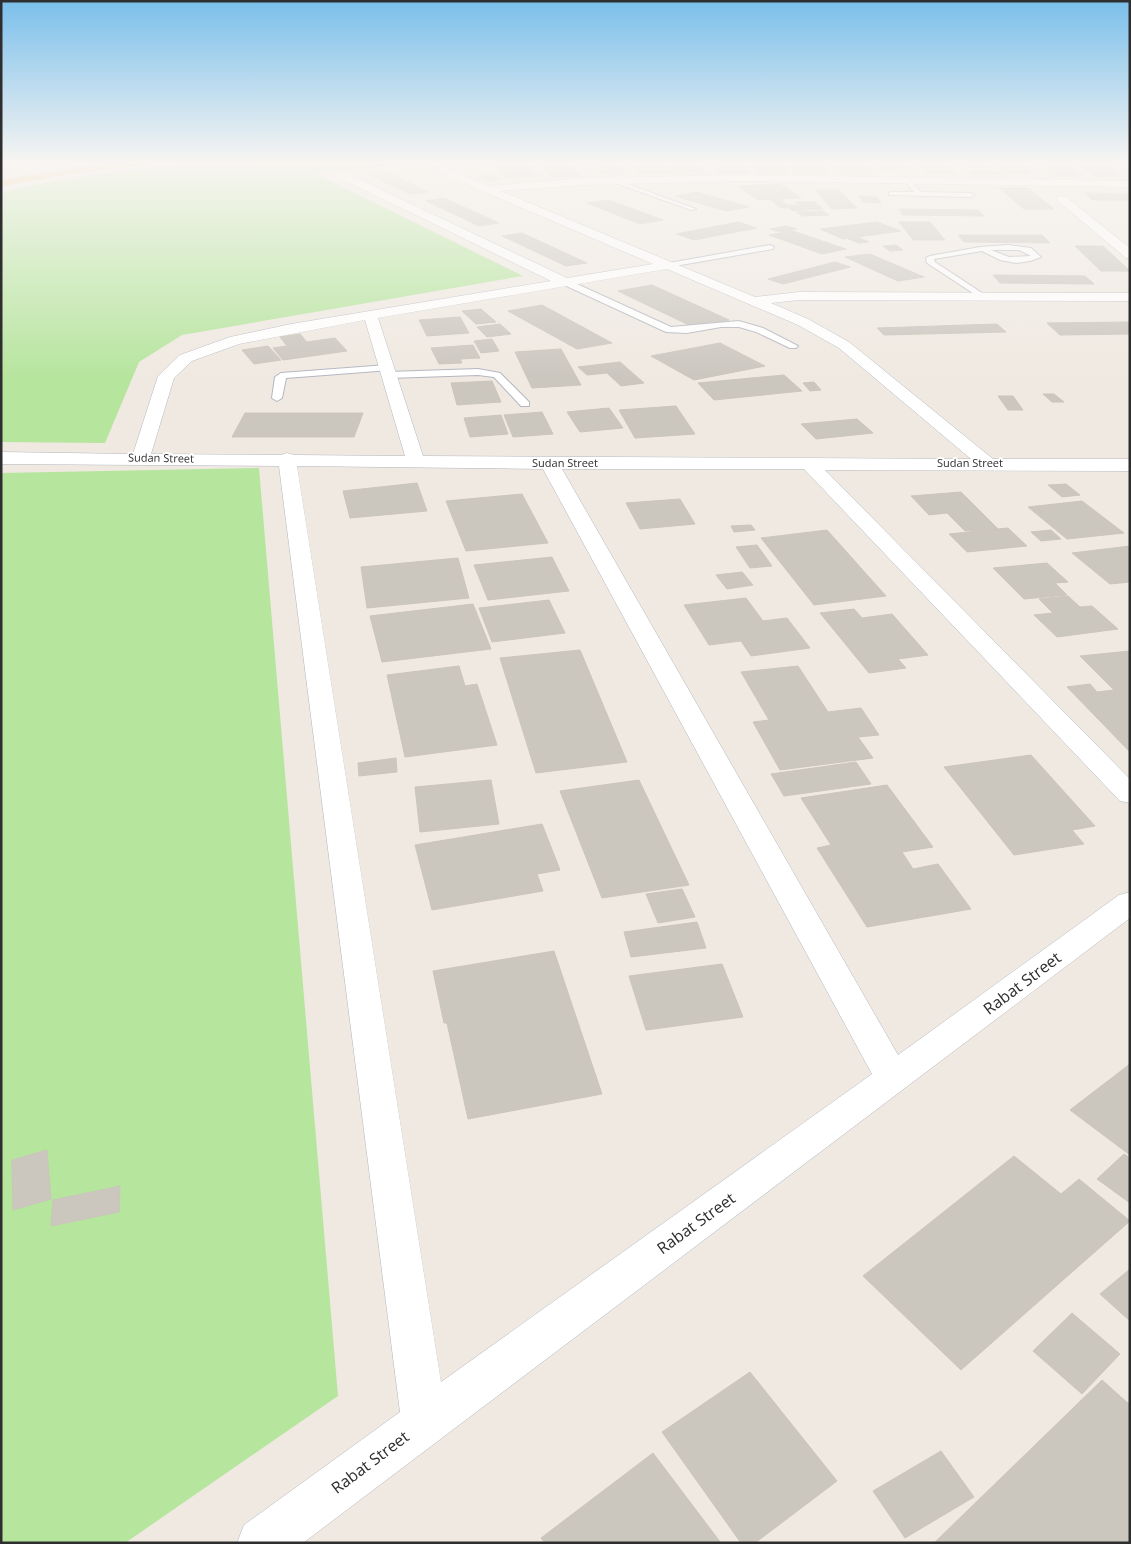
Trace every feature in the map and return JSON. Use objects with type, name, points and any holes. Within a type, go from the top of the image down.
[{"type":"street","points":[[465,234],[563,281]]},
{"type":"street","points":[[597,234],[803,322],[844,345],[988,464]]},
{"type":"street","points":[[1105,234],[1130,255]]},
{"type":"street","points":[[141,458],[166,376],[186,358],[235,340],[370,314],[669,264]]},
{"type":"street","points":[[754,301],[799,296],[1130,297]]},
{"type":"street","points":[[370,314],[416,462]]},
{"type":"street","name":"Sudan Street","points":[[1,458],[287,459],[549,463],[988,464],[1128,468]]},
{"type":"street","points":[[287,459],[424,1421]]},
{"type":"street","points":[[549,463],[893,1079]]},
{"type":"street","points":[[808,463],[1130,795]]},
{"type":"street","name":"Rabat Street","points":[[262,1543],[424,1421],[893,1079],[1130,902]]},
{"type":"lane","points":[[669,264],[770,247]]},
{"type":"lane","points":[[982,297],[931,263],[930,258],[984,249],[1018,248],[1028,250],[1038,257],[1006,260],[995,257],[984,249]]},
{"type":"lane","points":[[563,281],[669,330],[681,331],[738,324],[749,326],[793,346]]},
{"type":"lane","points":[[277,398],[280,377],[284,374],[478,372],[498,375],[525,404]]},
{"type":"green space","points":[[1,234],[438,234],[523,276],[182,335],[139,362],[105,443],[1,442]]},
{"type":"green space","points":[[259,468],[338,1396],[125,1543],[1,1543],[1,473]]},
{"type":"building","points":[[524,234],[587,263],[566,266],[502,236]]},
{"type":"building","points":[[676,234],[725,234],[694,240]]},
{"type":"building","points":[[802,234],[846,249],[822,254],[769,235]]},
{"type":"building","points":[[832,234],[879,234],[843,239]]},
{"type":"building","points":[[908,234],[940,234],[945,240],[913,240]]},
{"type":"building","points":[[958,235],[1042,235],[1050,243],[964,242]]},
{"type":"building","points":[[858,237],[869,242],[859,243],[848,239]]},
{"type":"building","points":[[896,245],[903,250],[890,251],[883,246]]},
{"type":"building","points":[[1075,246],[1103,246],[1130,271],[1101,271]]},
{"type":"building","points":[[870,254],[924,277],[898,281],[845,257]]},
{"type":"building","points":[[835,262],[850,267],[783,284],[768,279]]},
{"type":"building","points":[[993,275],[1085,276],[1094,284],[1000,283]]},
{"type":"building","points":[[652,285],[729,320],[693,327],[618,291]]},
{"type":"building","points":[[542,305],[612,343],[577,349],[508,311]]},
{"type":"building","points":[[481,309],[496,322],[476,324],[462,311]]},
{"type":"building","points":[[460,317],[469,333],[427,336],[419,320]]},
{"type":"building","points":[[1130,322],[1130,334],[1060,335],[1047,323]]},
{"type":"building","points":[[500,324],[511,334],[487,337],[477,327]]},
{"type":"building","points":[[997,324],[1006,332],[884,335],[877,328]]},
{"type":"building","points":[[300,334],[307,342],[335,338],[347,351],[283,360],[273,348],[287,346],[280,337]]},
{"type":"building","points":[[492,339],[499,351],[481,353],[474,341]]},
{"type":"building","points":[[720,343],[765,366],[694,380],[651,356]]},
{"type":"building","points":[[473,345],[480,358],[460,359],[462,363],[439,364],[431,348]]},
{"type":"building","points":[[268,346],[281,360],[254,364],[242,350]]},
{"type":"building","points":[[561,349],[581,385],[532,388],[515,352]]},
{"type":"building","points":[[620,362],[644,383],[621,386],[607,373],[587,375],[578,367]]},
{"type":"building","points":[[784,375],[802,391],[714,400],[698,383]]},
{"type":"building","points":[[492,381],[501,402],[457,405],[451,383]]},
{"type":"building","points":[[814,382],[821,390],[810,391],[803,383]]},
{"type":"building","points":[[1043,394],[1054,394],[1064,402],[1052,402]]},
{"type":"building","points":[[998,396],[1013,396],[1023,410],[1008,410]]},
{"type":"building","points":[[676,406],[695,434],[635,438],[619,410]]},
{"type":"building","points":[[609,408],[623,428],[580,432],[567,412]]},
{"type":"building","points":[[542,412],[553,434],[513,437],[504,415]]},
{"type":"building","points":[[245,413],[363,413],[354,437],[232,437]]},
{"type":"building","points":[[501,415],[508,434],[470,437],[464,418]]},
{"type":"building","points":[[857,419],[873,433],[816,439],[801,424]]},
{"type":"building","points":[[417,483],[427,511],[350,518],[343,491]]},
{"type":"building","points":[[1066,484],[1080,495],[1062,497],[1048,485]]},
{"type":"building","points":[[961,492],[998,529],[965,531],[947,513],[929,515],[911,496]]},
{"type":"building","points":[[522,494],[548,543],[466,551],[446,501]]},
{"type":"building","points":[[680,499],[695,524],[640,529],[626,503]]},
{"type":"building","points":[[1082,501],[1124,533],[1067,539],[1028,507]]},
{"type":"building","points":[[751,525],[755,530],[734,532],[731,526]]},
{"type":"building","points":[[1008,528],[1027,546],[967,552],[949,534]]},
{"type":"building","points":[[827,530],[886,596],[814,605],[761,538]]},
{"type":"building","points":[[1051,530],[1061,539],[1041,541],[1031,532]]},
{"type":"building","points":[[757,545],[772,566],[750,568],[736,547]]},
{"type":"building","points":[[1130,546],[1130,582],[1110,584],[1072,553]]},
{"type":"building","points":[[552,557],[569,591],[488,600],[474,565]]},
{"type":"building","points":[[458,558],[469,598],[367,608],[361,567]]},
{"type":"building","points":[[1047,563],[1068,582],[1055,583],[1067,595],[1024,599],[993,568]]},
{"type":"building","points":[[742,572],[753,585],[727,589],[716,575]]},
{"type":"building","points":[[1068,596],[1080,607],[1092,606],[1118,629],[1057,637],[1034,615],[1053,613],[1039,599]]},
{"type":"building","points":[[746,598],[763,621],[787,618],[810,648],[751,656],[741,641],[709,645],[684,605]]},
{"type":"building","points":[[549,600],[565,633],[492,642],[479,608]]},
{"type":"building","points":[[473,604],[491,649],[382,662],[370,616]]},
{"type":"building","points":[[854,609],[862,618],[892,614],[928,655],[898,659],[906,668],[869,673],[820,613]]},
{"type":"building","points":[[580,650],[627,762],[536,773],[500,658]]},
{"type":"building","points":[[1130,651],[1130,752],[1067,687],[1090,684],[1097,692],[1114,690],[1080,656]]},
{"type":"building","points":[[459,666],[465,686],[477,684],[497,745],[405,757],[387,675]]},
{"type":"building","points":[[798,666],[828,712],[861,708],[879,735],[858,737],[873,758],[780,770],[753,722],[769,720],[741,672]]},
{"type":"building","points":[[1031,755],[1095,826],[1072,830],[1084,844],[1014,855],[944,767]]},
{"type":"building","points":[[396,758],[397,772],[359,776],[358,763]]},
{"type":"building","points":[[856,762],[871,784],[784,796],[771,774]]},
{"type":"building","points":[[491,780],[499,824],[420,832],[415,787]]},
{"type":"building","points":[[639,780],[689,885],[602,898],[560,791]]},
{"type":"building","points":[[887,785],[933,847],[902,852],[913,869],[938,864],[971,909],[867,927],[817,848],[831,845],[801,798]]},
{"type":"building","points":[[542,824],[560,870],[537,874],[543,891],[432,910],[415,845]]},
{"type":"building","points":[[682,889],[695,917],[658,923],[646,894]]},
{"type":"building","points":[[697,922],[706,948],[631,957],[624,932]]},
{"type":"building","points":[[554,951],[602,1094],[468,1119],[447,1023],[444,1023],[433,971]]},
{"type":"building","points":[[722,964],[743,1017],[646,1030],[629,976]]},
{"type":"building","points":[[1130,1064],[1130,1155],[1070,1110]]},
{"type":"building","points":[[47,1150],[51,1199],[13,1210],[12,1160]]},
{"type":"building","points":[[1124,1154],[1130,1158],[1130,1203],[1097,1179]]},
{"type":"building","points":[[1014,1156],[1061,1194],[1079,1179],[1130,1221],[961,1370],[863,1276]]},
{"type":"building","points":[[120,1186],[119,1212],[51,1226],[53,1200]]},
{"type":"building","points":[[1130,1269],[1130,1321],[1100,1294]]},
{"type":"building","points":[[1072,1313],[1120,1354],[1082,1394],[1033,1351]]},
{"type":"building","points":[[750,1372],[837,1481],[755,1543],[741,1543],[662,1432]]},
{"type":"building","points":[[1102,1380],[1130,1405],[1130,1543],[934,1543]]},
{"type":"building","points":[[941,1451],[974,1497],[905,1538],[873,1491]]},
{"type":"building","points":[[653,1453],[721,1543],[545,1543],[541,1538]]}]
